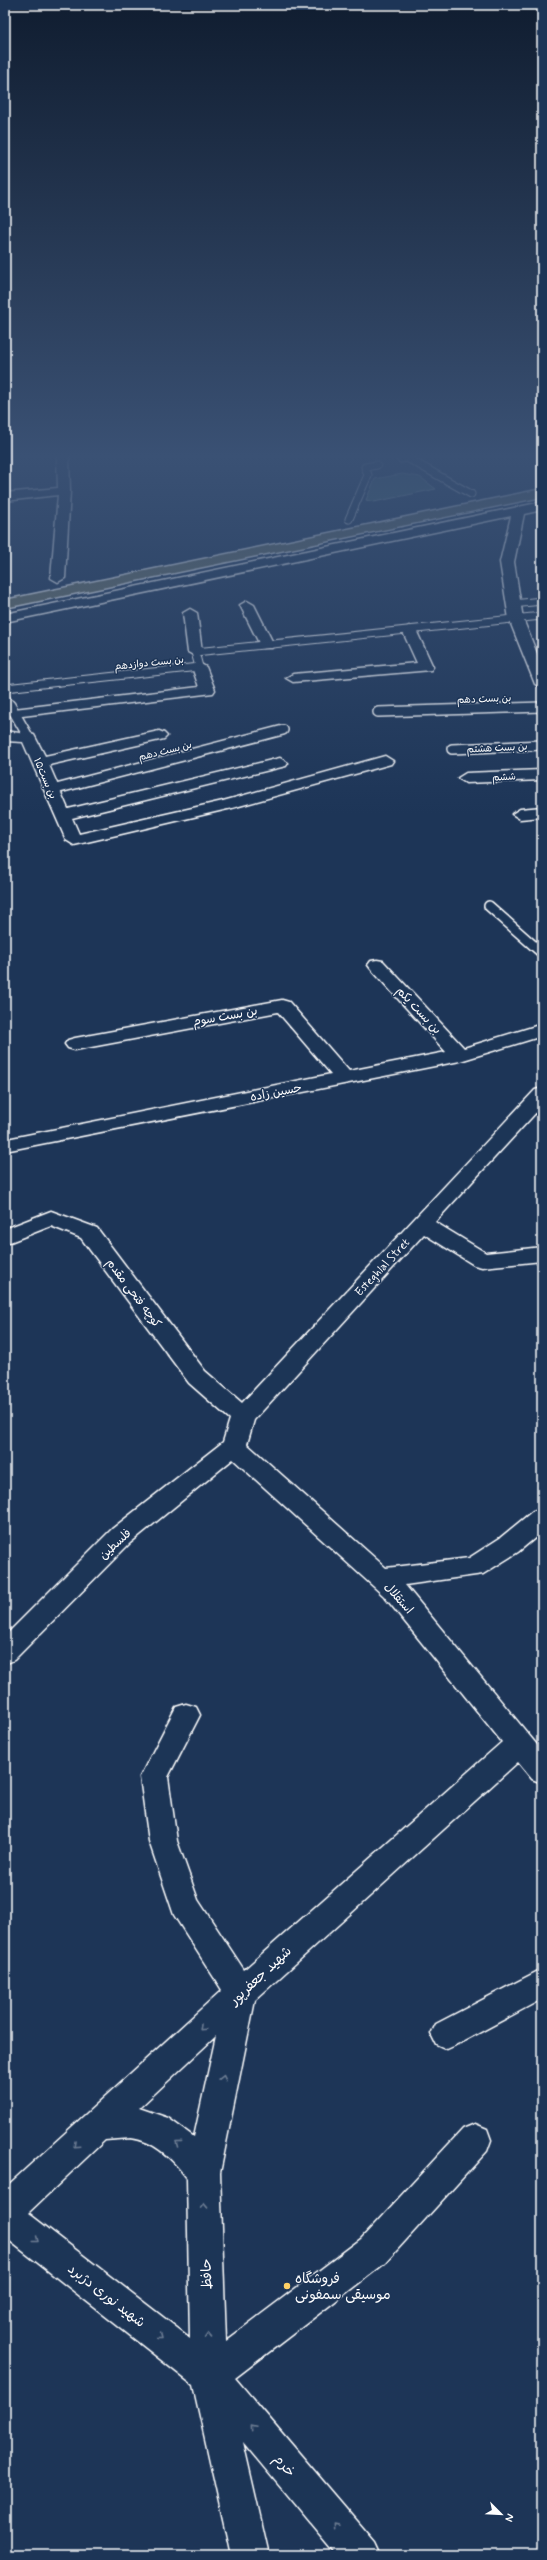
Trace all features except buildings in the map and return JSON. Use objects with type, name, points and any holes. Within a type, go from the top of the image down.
[{"type":"highway","points":[[5,604],[143,575]]},
{"type":"highway","points":[[43,581],[71,576]]},
{"type":"street","points":[[5,618],[210,575]]},
{"type":"street","points":[[509,575],[516,619],[538,664],[542,684]]},
{"type":"street","points":[[112,582],[122,594]]},
{"type":"street","points":[[247,605],[267,645]]},
{"type":"street","points":[[190,613],[195,652]]},
{"type":"street","points":[[293,678],[426,667],[409,630]]},
{"type":"street","points":[[14,713],[208,690],[199,667]]},
{"type":"street","points":[[5,736],[29,738]]},
{"type":"street","points":[[40,762],[159,736]]},
{"type":"street","name":"بن بست۱۵","points":[[29,738],[74,840],[226,805],[385,761]]},
{"type":"street","points":[[63,815],[280,763]]},
{"type":"street","name":"ششم","points":[[466,778],[542,775]]},
{"type":"street","points":[[520,814],[542,812]]},
{"type":"street","name":"بن بست یکم","points":[[377,965],[460,1055]]},
{"type":"street","name":"بن بست سوم","points":[[75,1044],[282,1006],[345,1078]]},
{"type":"street","name":"حسین زاده","points":[[7,1145],[460,1055],[478,1051],[542,1030]]},
{"type":"street","name":"Esteghlal Stret","points":[[234,1446],[243,1417],[542,1094]]},
{"type":"street","name":"کوچه فتحی مقدم","points":[[5,1237],[51,1218],[88,1233],[198,1377],[243,1417]]},
{"type":"street","points":[[423,1224],[482,1260],[542,1254]]},
{"type":"street","name":"استقلال","points":[[234,1446],[393,1589],[542,1771]]},
{"type":"street","name":"فلسطین","points":[[5,1653],[121,1536],[234,1446]]},
{"type":"street","points":[[381,1578],[474,1567],[509,1545],[542,1518]]},
{"type":"street","points":[[186,1715],[154,1776],[163,1841],[185,1906],[241,1992]]},
{"type":"street","name":"شهید جعفرپور","points":[[5,2211],[241,1992],[519,1744]]},
{"type":"street","points":[[447,2034],[542,1983]]},
{"type":"street","name":"حافظ","points":[[241,1992],[203,2173],[209,2375],[250,2555]]},
{"type":"street","points":[[99,2124],[135,2122],[160,2130],[188,2151],[203,2173]]},
{"type":"street","points":[[209,2375],[373,2251],[475,2140]]},
{"type":"street","name":"شهید نوری دژبرد","points":[[5,2216],[209,2375]]},
{"type":"street","name":"خرم","points":[[209,2375],[362,2555]]},
{"type":"lane","points":[[514,604],[542,601]]},
{"type":"lane","name":"بن بست دوازدهم","points":[[5,688],[199,667],[195,652],[542,616]]},
{"type":"lane","points":[[5,696],[29,738]]},
{"type":"lane","name":"بن بست دهم","points":[[378,712],[542,707]]},
{"type":"lane","name":"بن بست دهم","points":[[52,790],[283,730]]},
{"type":"lane","name":"بن بست هشتم","points":[[452,749],[542,745]]},
{"type":"lane","points":[[489,906],[542,953]]},
{"type":"place","name":"فروشگاه موسیقی سمفونی","points":[[287,2286]]}]
